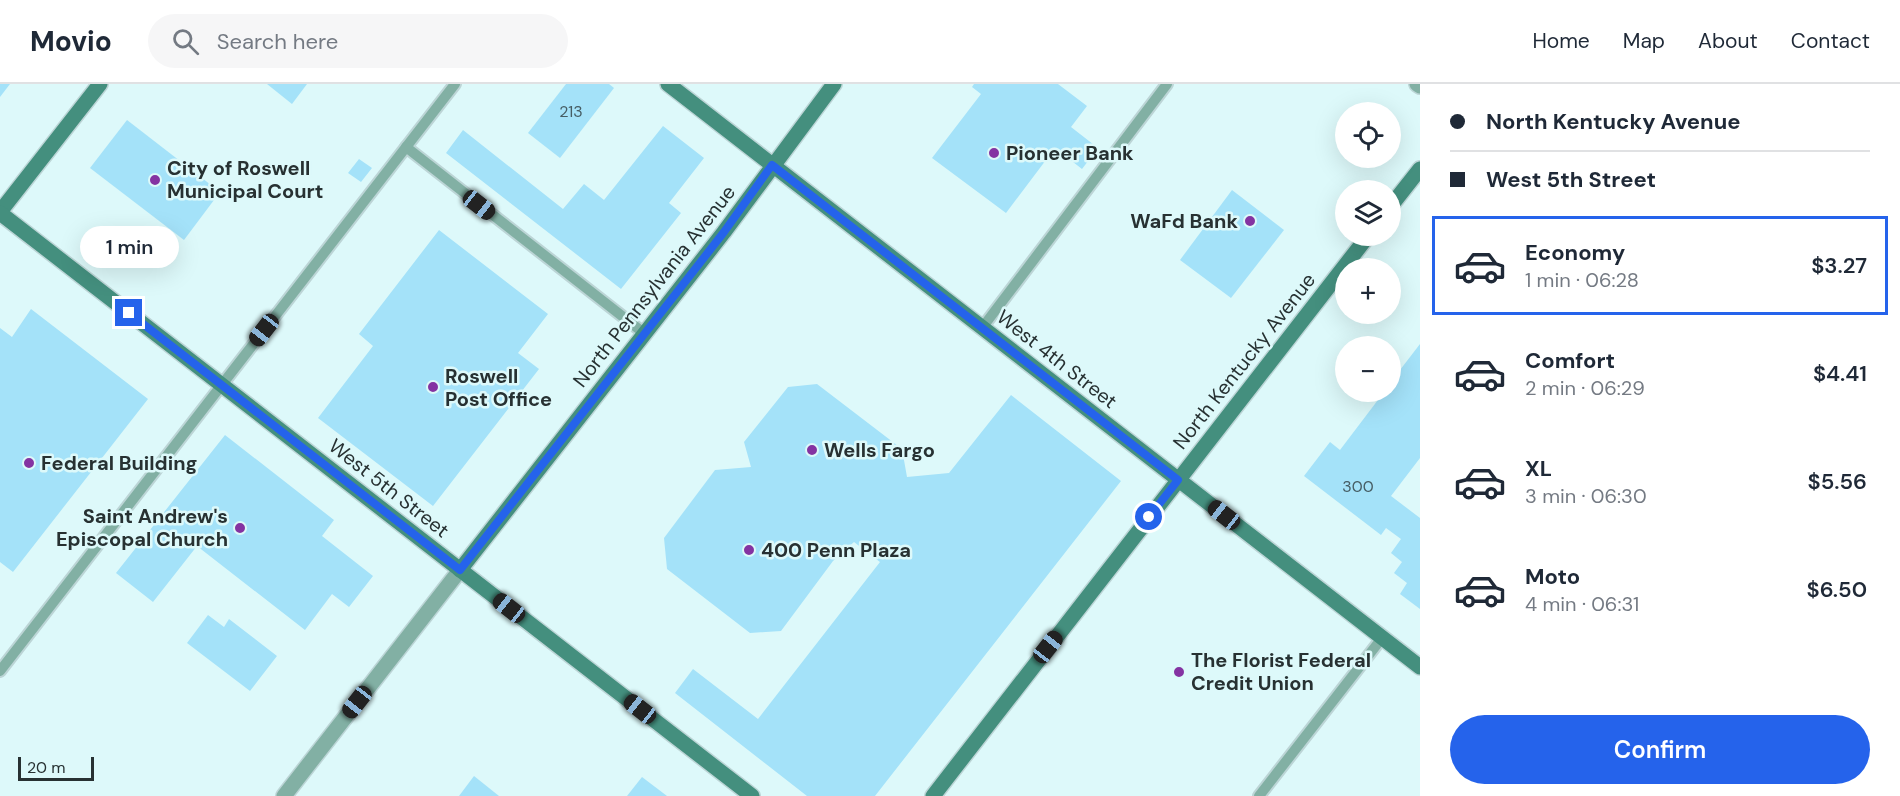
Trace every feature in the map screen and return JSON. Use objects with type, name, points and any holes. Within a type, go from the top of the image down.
[{"type":"street","points":[[0,212],[100,84]]},
{"type":"street","name":"West 4th Street","points":[[668,84],[1420,667]]},
{"type":"street","name":"North Pennsylvania Avenue","points":[[284,796],[724,232],[834,84]]},
{"type":"street","points":[[1401,193],[1420,169]]},
{"type":"street","name":"West 5th Street","points":[[0,212],[752,796]]},
{"type":"street","name":"North Kentucky Avenue","points":[[933,796],[1360,246]]},
{"type":"lane","points":[[0,671],[455,84]]},
{"type":"lane","points":[[982,328],[1167,84]]},
{"type":"lane","points":[[406,147],[645,334]]},
{"type":"lane","points":[[1259,796],[1382,638]]},
{"type":"building","points":[[0,84],[10,84],[0,97]]},
{"type":"building","points":[[267,84],[307,84],[292,104]]},
{"type":"building","points":[[566,84],[609,84],[614,88],[560,158],[528,133]]},
{"type":"building","name":"Pioneer Bank","points":[[974,84],[1058,84],[1087,106],[1071,127],[1098,148],[1082,169],[1055,148],[1006,213],[932,158],[981,94],[972,87]]},
{"type":"building","name":"City of Roswell Municipal Court","points":[[127,120],[220,192],[184,240],[90,168]]},
{"type":"building","points":[[663,126],[704,158],[669,203],[681,213],[621,289],[446,153],[463,130],[563,209],[584,184],[604,200]]},
{"type":"building","points":[[359,159],[372,168],[361,182],[348,173]]},
{"type":"building","points":[[1232,190],[1284,230],[1231,298],[1180,260]]},
{"type":"building","name":"Roswell Post Office","points":[[439,230],[548,314],[518,353],[539,369],[433,506],[318,418],[373,346],[359,334]]},
{"type":"building","points":[[31,309],[148,399],[13,572],[0,562],[0,328],[12,337]]},
{"type":"building","points":[[1420,344],[1420,458],[1391,496],[1420,518],[1420,609],[1400,594],[1407,583],[1394,573],[1402,562],[1391,553],[1401,539],[1386,528],[1381,535],[1304,476],[1330,442],[1340,450],[1376,402],[1401,402],[1401,369]]},
{"type":"building","points":[[817,384],[902,449],[907,477],[949,473],[1011,395],[1121,481],[875,796],[807,796],[675,693],[693,669],[758,719],[880,562],[854,542],[833,561],[781,631],[750,633],[667,569],[664,538],[715,470],[751,467],[744,442],[788,387]]},
{"type":"building","name":"Saint Andrew's Episcopal Church","points":[[225,435],[334,520],[322,536],[373,576],[349,607],[332,594],[305,630],[197,546],[153,602],[116,573]]},
{"type":"building","points":[[208,615],[224,627],[229,619],[277,656],[250,691],[187,643]]},
{"type":"building","points":[[474,776],[499,796],[459,796]]},
{"type":"building","points":[[642,777],[667,796],[627,796]]},
{"type":"place","name":"Pioneer Bank","points":[[994,153]]},
{"type":"place","name":"City of Roswell Municipal Court","points":[[155,180]]},
{"type":"place","name":"WaFd Bank","points":[[1250,221]]},
{"type":"place","name":"Roswell Post Office","points":[[433,387]]},
{"type":"place","name":"Wells Fargo","points":[[812,450]]},
{"type":"place","name":"Federal Building","points":[[29,463]]},
{"type":"place","name":"Saint Andrew's Episcopal Church","points":[[240,528]]},
{"type":"place","name":"400 Penn Plaza","points":[[749,550]]},
{"type":"place","name":"The Florist Federal Credit Union","points":[[1179,672]]},
{"type":"route","points":[[129,313],[460,570],[724,232],[772,165],[1178,480],[1149,517]]}]
